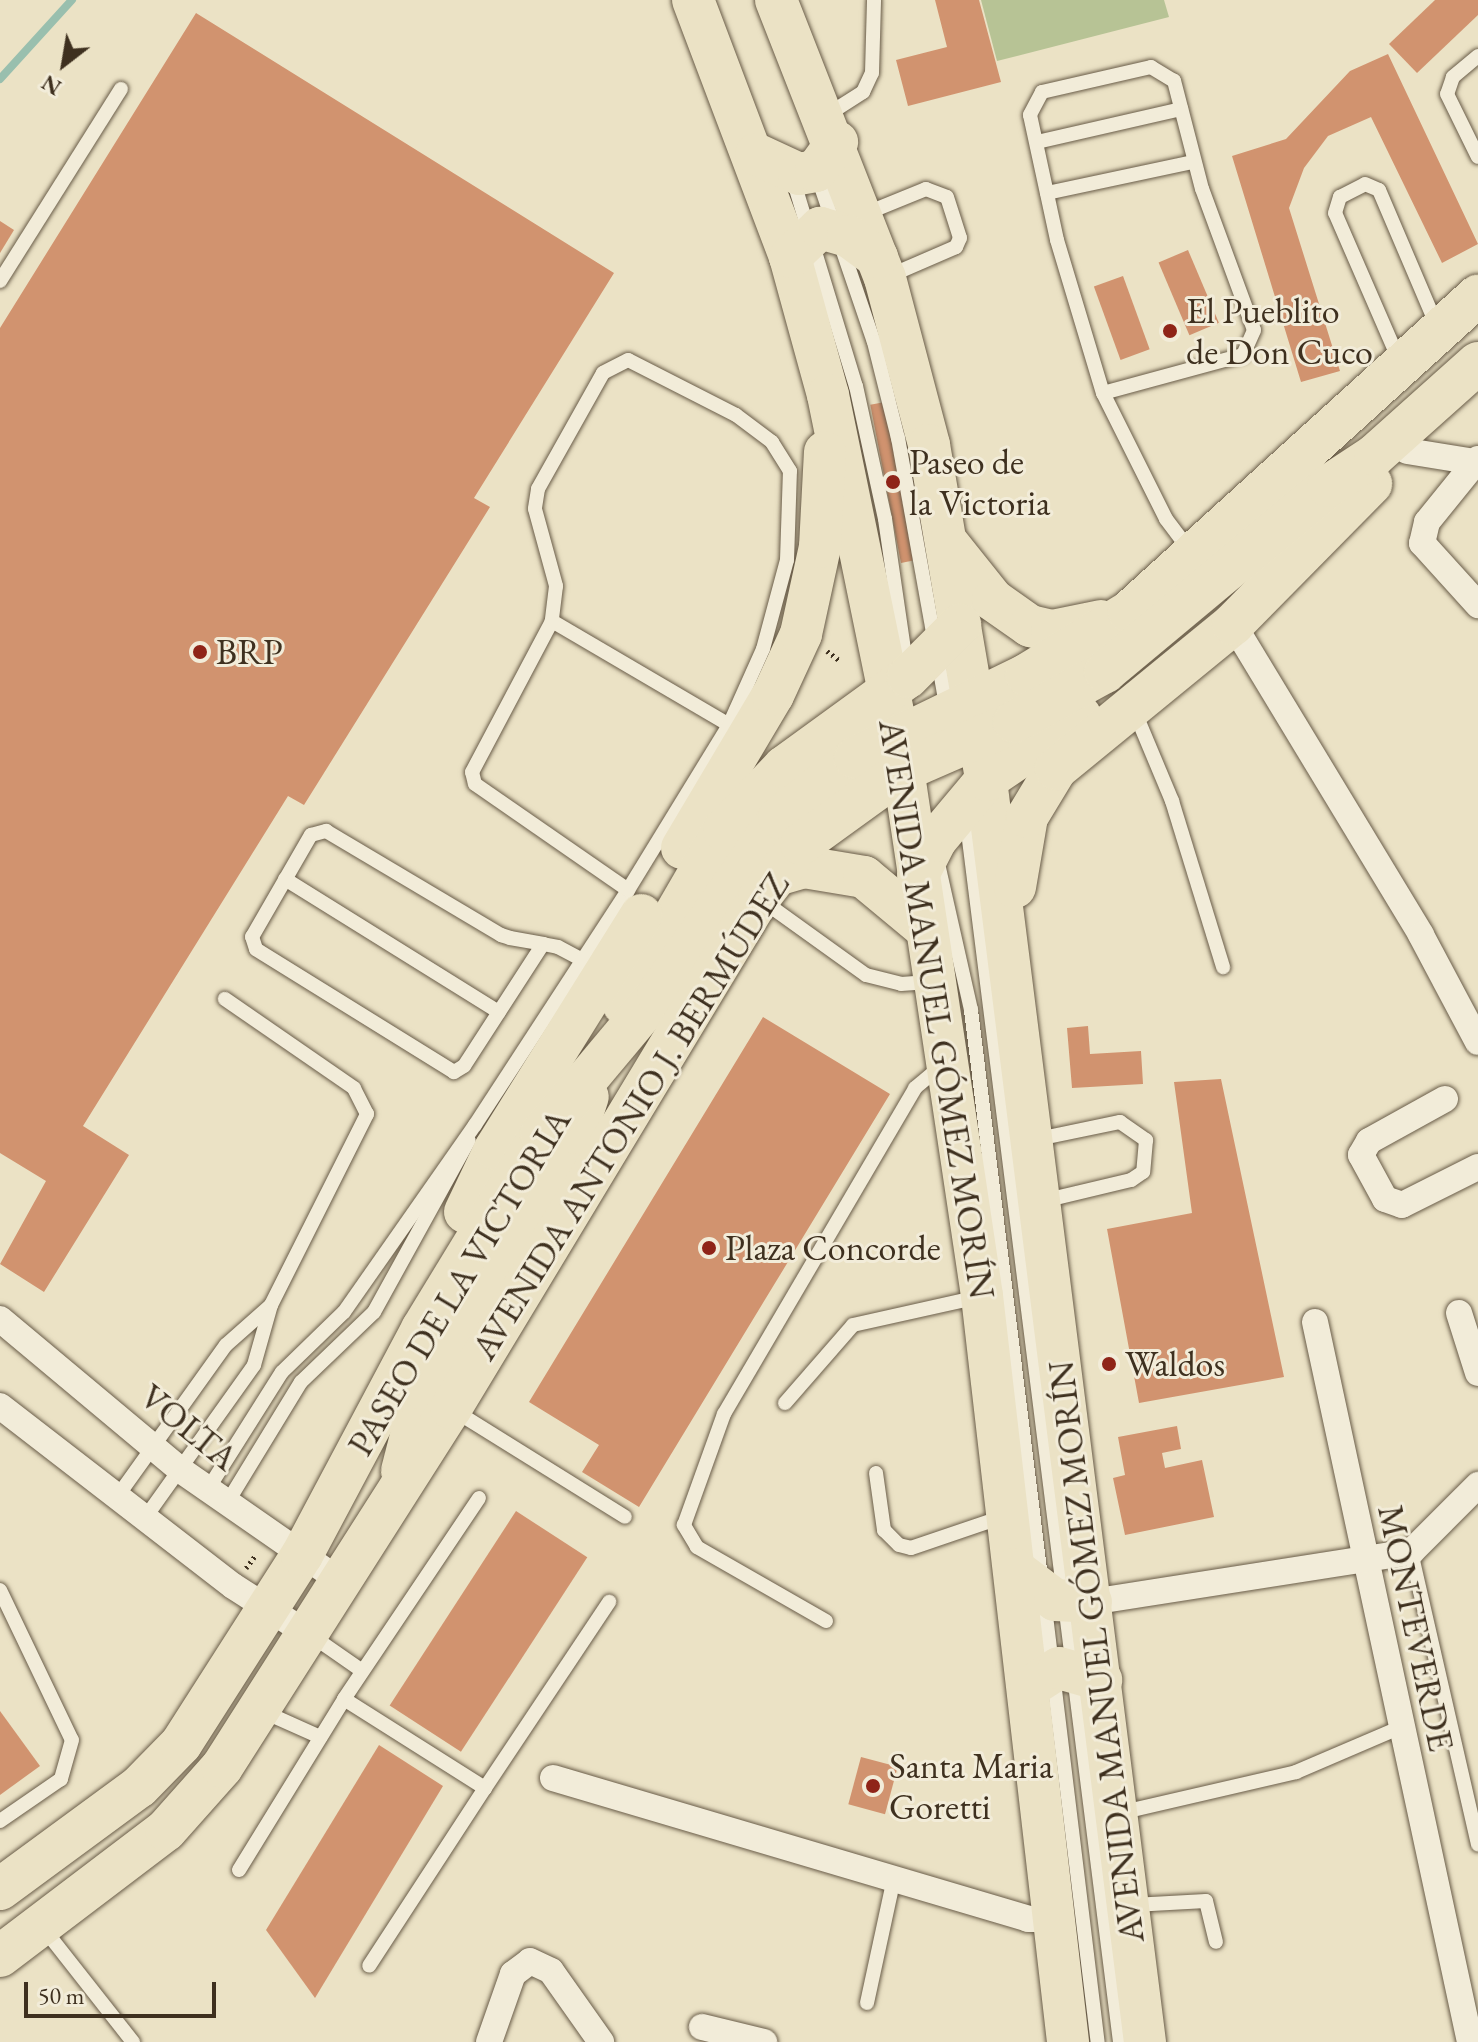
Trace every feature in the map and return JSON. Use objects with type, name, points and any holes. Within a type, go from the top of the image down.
[{"type":"main road","name":"AVENIDA MANUEL GÓMEZ MORÍN","points":[[693,0],[805,151],[824,235],[881,267],[929,445],[946,541],[924,927],[949,1061],[982,1296],[1005,1516],[1053,1592],[1063,1676],[1115,1814],[1124,1906],[1145,2042]]},
{"type":"main road","name":"AVENIDA MANUEL GÓMEZ MORÍN","points":[[776,0],[824,235],[828,395],[936,745],[1010,960],[1042,1201],[1053,1592],[1063,1676],[1055,1919],[1068,2042]]},
{"type":"main road","points":[[936,745],[1129,612],[1478,296]]},
{"type":"main road","points":[[400,1484],[412,1413],[423,1389],[576,1133],[599,1068],[657,939],[724,830],[819,736],[936,745],[1128,684],[1193,631],[1257,570],[1328,486],[1375,455],[1478,363]]},
{"type":"main road","points":[[1328,486],[1344,447],[1396,373]]},
{"type":"main road","points":[[1010,960],[1020,842],[1036,794],[1056,769],[1133,710],[1233,624],[1407,451],[1478,390]]},
{"type":"main road","points":[[422,1329],[444,1256],[495,1149],[730,770],[801,634],[820,547],[828,395]]},
{"type":"main road","points":[[946,541],[993,600],[1030,626],[1073,629],[1129,612]]},
{"type":"main road","name":"AVENIDA ANTONIO J. BERMÚDEZ","points":[[0,1956],[197,1800],[261,1710],[400,1484],[451,1408],[766,887],[822,824],[936,745]]},
{"type":"main road","points":[[766,887],[804,867],[864,877],[924,927]]},
{"type":"main road","name":"PASEO DE LA VICTORIA","points":[[0,1889],[161,1767],[302,1555],[422,1329],[555,1113],[599,1068]]},
{"type":"street","points":[[1407,451],[1476,460]]},
{"type":"street","points":[[1476,460],[1427,522],[1422,543],[1478,605]]},
{"type":"street","points":[[1233,624],[1421,935],[1478,1042]]},
{"type":"street","points":[[1445,1099],[1369,1141],[1361,1155],[1385,1199],[1402,1205],[1478,1167]]},
{"type":"street","points":[[1459,1313],[1478,1373]]},
{"type":"street","name":"VOLTA","points":[[0,1319],[182,1471],[340,1581]]},
{"type":"street","name":"MONTEVERDE","points":[[1315,1322],[1470,2042]]},
{"type":"street","points":[[0,1406],[267,1611],[308,1634]]},
{"type":"street","points":[[1053,1592],[1365,1562],[1411,1552],[1478,1485]]},
{"type":"street","points":[[553,1778],[1028,1919],[1055,1919]]},
{"type":"street","points":[[489,2042],[513,1974],[530,1961],[551,1971],[601,2042]]},
{"type":"street","points":[[702,2027],[764,2042]]},
{"type":"lane","points":[[805,151],[863,92],[872,73],[874,0]]},
{"type":"lane","points":[[1478,56],[1453,77],[1447,94],[1478,157]]},
{"type":"lane","points":[[1103,393],[1243,355],[1252,340],[1193,162],[1174,81],[1151,67],[1042,92],[1030,115],[1047,193],[1103,393],[1166,519],[1192,554]]},
{"type":"lane","points":[[0,281],[121,89]]},
{"type":"lane","points":[[1037,142],[1181,109]]},
{"type":"lane","points":[[1047,193],[1193,162]]},
{"type":"lane","points":[[1396,373],[1335,213],[1340,197],[1365,184],[1379,190],[1440,332]]},
{"type":"lane","points":[[824,235],[926,189],[947,197],[956,247],[881,267]]},
{"type":"lane","points":[[824,235],[936,745],[1053,1592]]},
{"type":"lane","points":[[824,235],[874,342],[898,438],[971,1010],[1053,1592]]},
{"type":"lane","points":[[218,1496],[282,1372],[354,1300],[475,1125],[628,890],[729,725],[778,604],[787,560],[790,471],[772,442],[639,361],[618,361],[603,373],[538,489],[535,509],[556,586],[552,621],[472,767],[472,778],[628,890]]},
{"type":"lane","points":[[552,621],[729,725]]},
{"type":"lane","points":[[1133,710],[1172,801],[1223,967]]},
{"type":"lane","points":[[543,944],[464,1066],[447,1069],[256,949],[252,937],[311,835],[326,831],[501,935],[543,944],[582,960]]},
{"type":"lane","points":[[285,879],[499,1012]]},
{"type":"lane","points":[[766,887],[866,975],[901,984],[933,982]]},
{"type":"lane","points":[[145,1518],[182,1471],[254,1365],[271,1305],[367,1114],[354,1088],[225,999]]},
{"type":"lane","points":[[826,1621],[697,1547],[684,1525],[724,1414],[758,1354],[915,1088],[949,1061]]},
{"type":"lane","points":[[1033,1140],[1120,1122],[1146,1140],[1143,1172],[1131,1180],[1042,1201]]},
{"type":"lane","points":[[218,1496],[301,1382],[374,1312],[475,1125]]},
{"type":"lane","points":[[785,1403],[853,1325],[982,1296]]},
{"type":"lane","points":[[117,1497],[226,1345],[271,1305]]},
{"type":"lane","points":[[451,1408],[625,1517]]},
{"type":"lane","points":[[876,1473],[884,1530],[899,1545],[911,1548],[1005,1516]]},
{"type":"lane","points":[[239,1870],[361,1670],[479,1498]]},
{"type":"lane","points":[[1411,1552],[1478,1844]]},
{"type":"lane","points":[[0,1590],[72,1740],[61,1779],[0,1821]]},
{"type":"lane","points":[[369,1966],[609,1602]]},
{"type":"lane","points":[[308,1634],[361,1670]]},
{"type":"lane","points":[[1063,1676],[1098,2042]]},
{"type":"lane","points":[[1063,1676],[1120,2042]]},
{"type":"lane","points":[[344,1699],[485,1788]]},
{"type":"lane","points":[[261,1710],[320,1737]]},
{"type":"lane","points":[[1115,1814],[1296,1772],[1401,1727]]},
{"type":"lane","points":[[867,2003],[894,1878]]},
{"type":"lane","points":[[1124,1906],[1206,1901],[1216,1942]]},
{"type":"lane","points":[[41,1926],[133,2042]]},
{"type":"green space","points":[[981,0],[1164,0],[1169,17],[997,61]]},
{"type":"building","points":[[935,0],[979,0],[1001,82],[908,106],[896,60],[947,47]]},
{"type":"building","points":[[1435,0],[1478,0],[1478,15],[1417,73],[1389,44]]},
{"type":"building","name":"BRP","points":[[196,13],[614,273],[474,498],[490,507],[304,805],[288,796],[83,1126],[129,1155],[44,1292],[0,1264],[46,1181],[0,1153],[0,328]]},
{"type":"building","points":[[1388,54],[1478,244],[1442,263],[1371,117],[1328,136],[1304,168],[1289,208],[1340,371],[1301,382],[1232,156],[1286,139],[1350,71]]},
{"type":"building","points":[[0,221],[14,230],[0,253]]},
{"type":"building","points":[[1188,250],[1219,323],[1189,335],[1159,263]]},
{"type":"building","points":[[1123,276],[1150,349],[1121,360],[1094,287]]},
{"type":"building","name":"Paseo de la Victoria","points":[[885,402],[916,560],[901,563],[870,405]]},
{"type":"building","name":"Plaza Concorde","points":[[763,1017],[890,1094],[639,1507],[582,1472],[599,1445],[529,1402]]},
{"type":"building","points":[[1088,1026],[1090,1054],[1141,1051],[1143,1084],[1072,1088],[1067,1028]]},
{"type":"building","points":[[1221,1079],[1284,1377],[1139,1403],[1107,1229],[1192,1213],[1174,1082]]},
{"type":"building","points":[[1177,1426],[1181,1449],[1162,1453],[1165,1468],[1202,1460],[1214,1517],[1125,1535],[1113,1478],[1125,1475],[1118,1437]]},
{"type":"building","points":[[516,1511],[587,1557],[461,1752],[390,1706]]},
{"type":"building","points":[[0,1711],[40,1766],[0,1795]]},
{"type":"building","points":[[379,1745],[443,1786],[315,1998],[266,1930]]},
{"type":"building","name":"Santa Maria Goretti","points":[[861,1757],[898,1767],[885,1814],[848,1804]]},
{"type":"waterway","points":[[0,79],[72,0]]},
{"type":"place","name":"El Pueblito de Don Cuco","points":[[1170,331]]},
{"type":"place","name":"Paseo de la Victoria","points":[[893,482]]},
{"type":"place","name":"BRP","points":[[200,652]]},
{"type":"place","name":"Plaza Concorde","points":[[709,1248]]},
{"type":"place","name":"Waldos","points":[[1109,1364]]},
{"type":"place","name":"Santa Maria Goretti","points":[[873,1786]]}]
